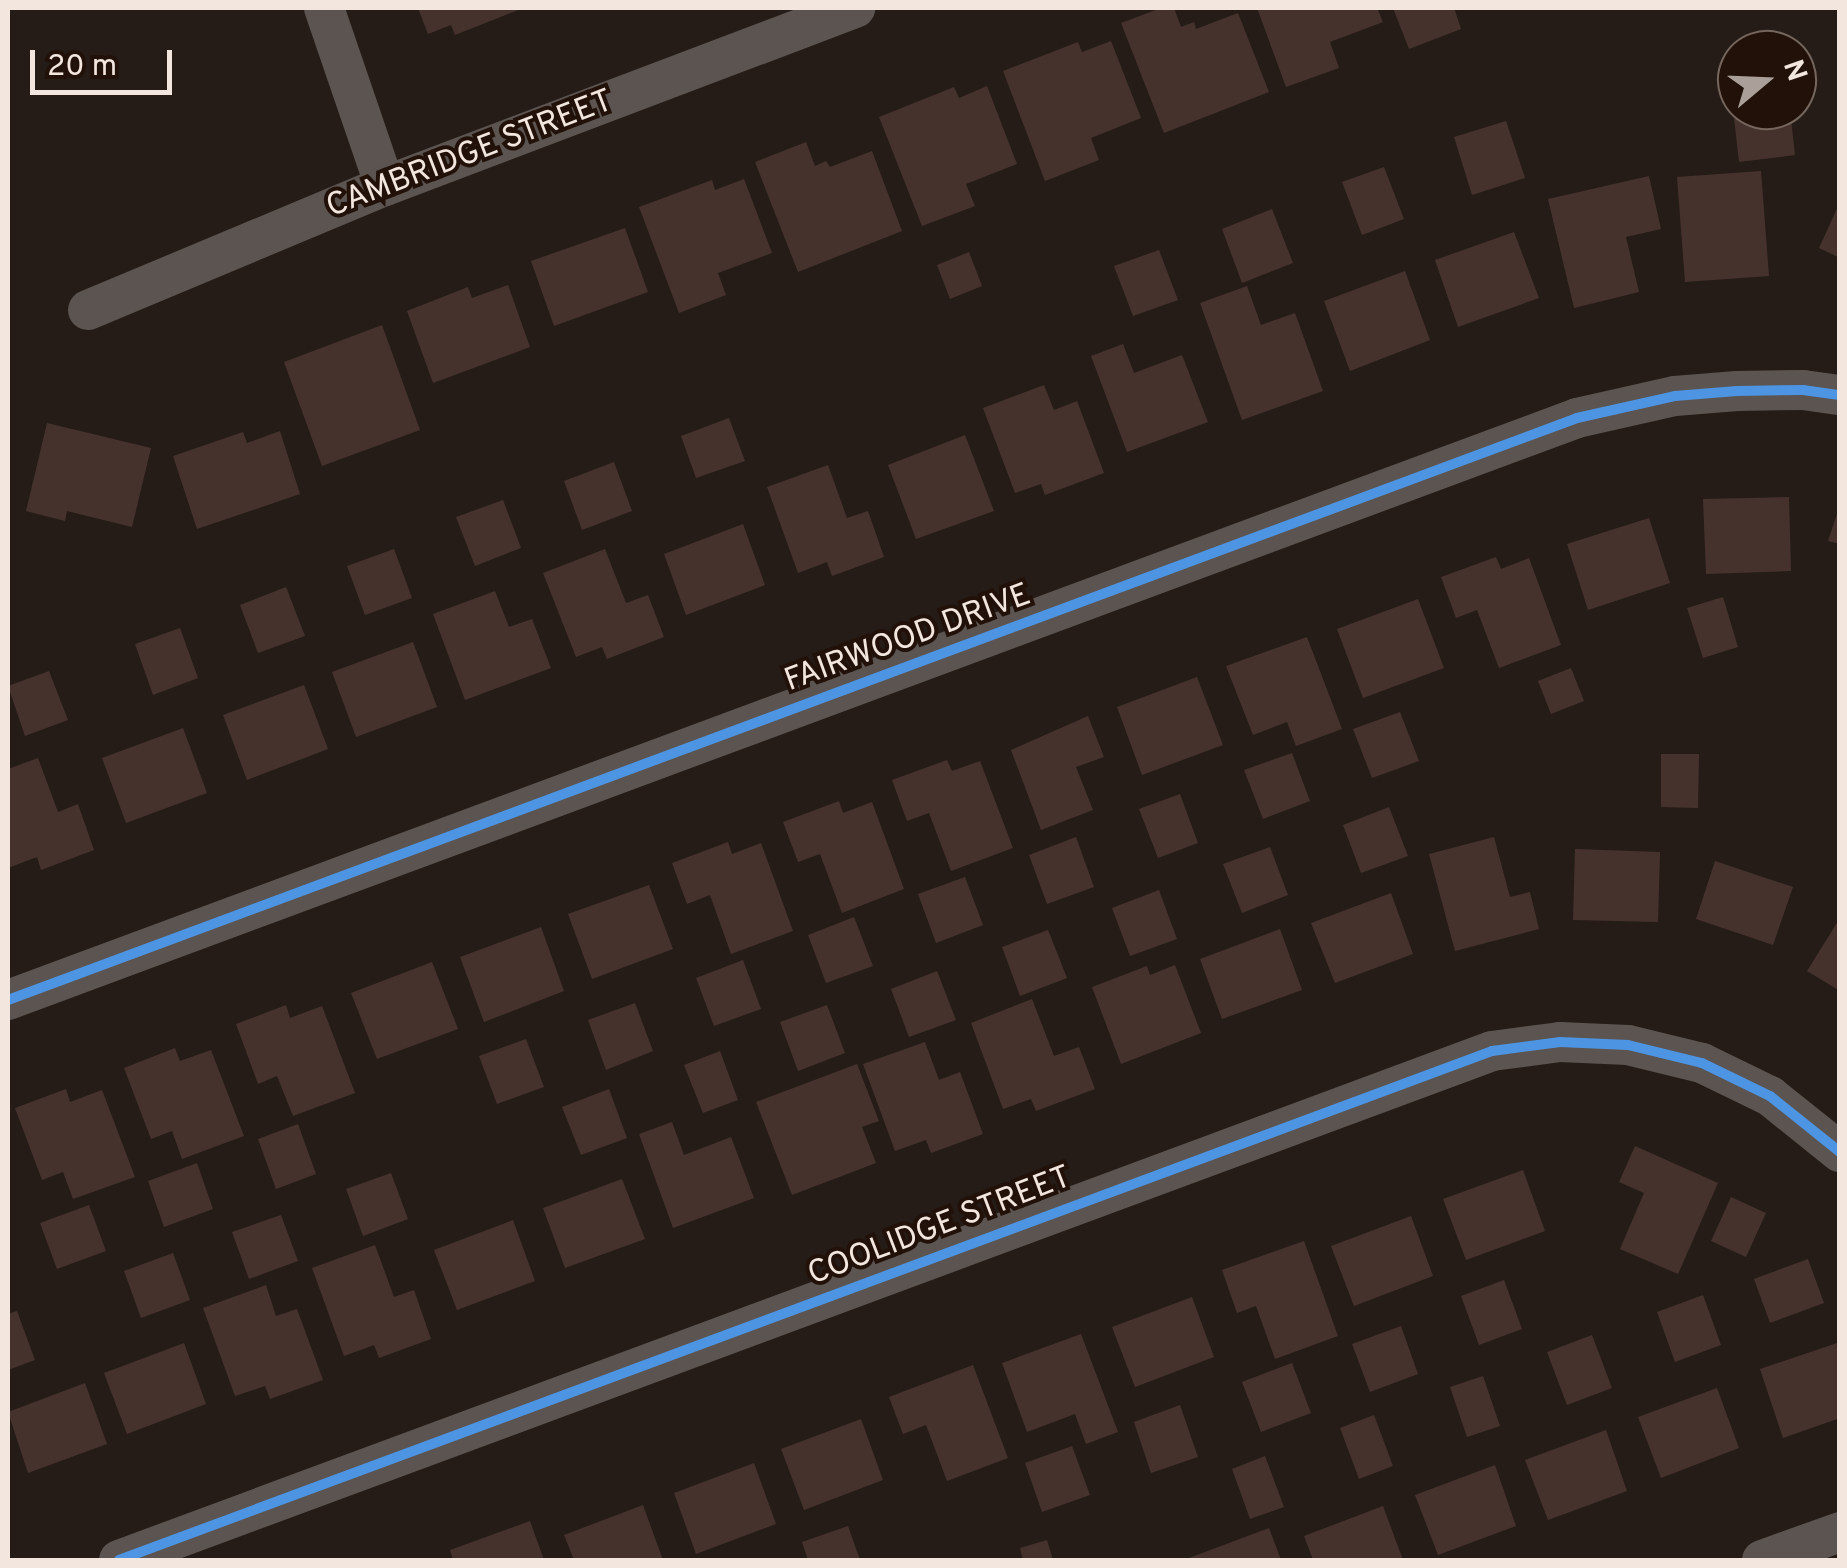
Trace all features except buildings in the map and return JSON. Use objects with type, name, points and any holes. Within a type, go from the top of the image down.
[{"type":"street","points":[[324,8],[385,186]]},
{"type":"street","name":"CAMBRIDGE STREET","points":[[88,310],[385,186],[854,8]]},
{"type":"street","name":"FAIRWOOD DRIVE","points":[[8,1000],[1578,418],[1676,396],[1803,390],[1840,395]]},
{"type":"street","name":"COOLIDGE STREET","points":[[119,1560],[1448,1063],[1492,1051],[1560,1042],[1628,1045],[1702,1063],[1784,1107],[1840,1152]]},
{"type":"street","points":[[1762,1560],[1840,1532]]},
{"type":"cycle path","points":[[8,1000],[1577,418],[1675,396],[1803,390],[1840,395]]},
{"type":"cycle path","points":[[119,1560],[1492,1051],[1560,1042],[1628,1045],[1702,1063],[1770,1096],[1840,1152]]}]
